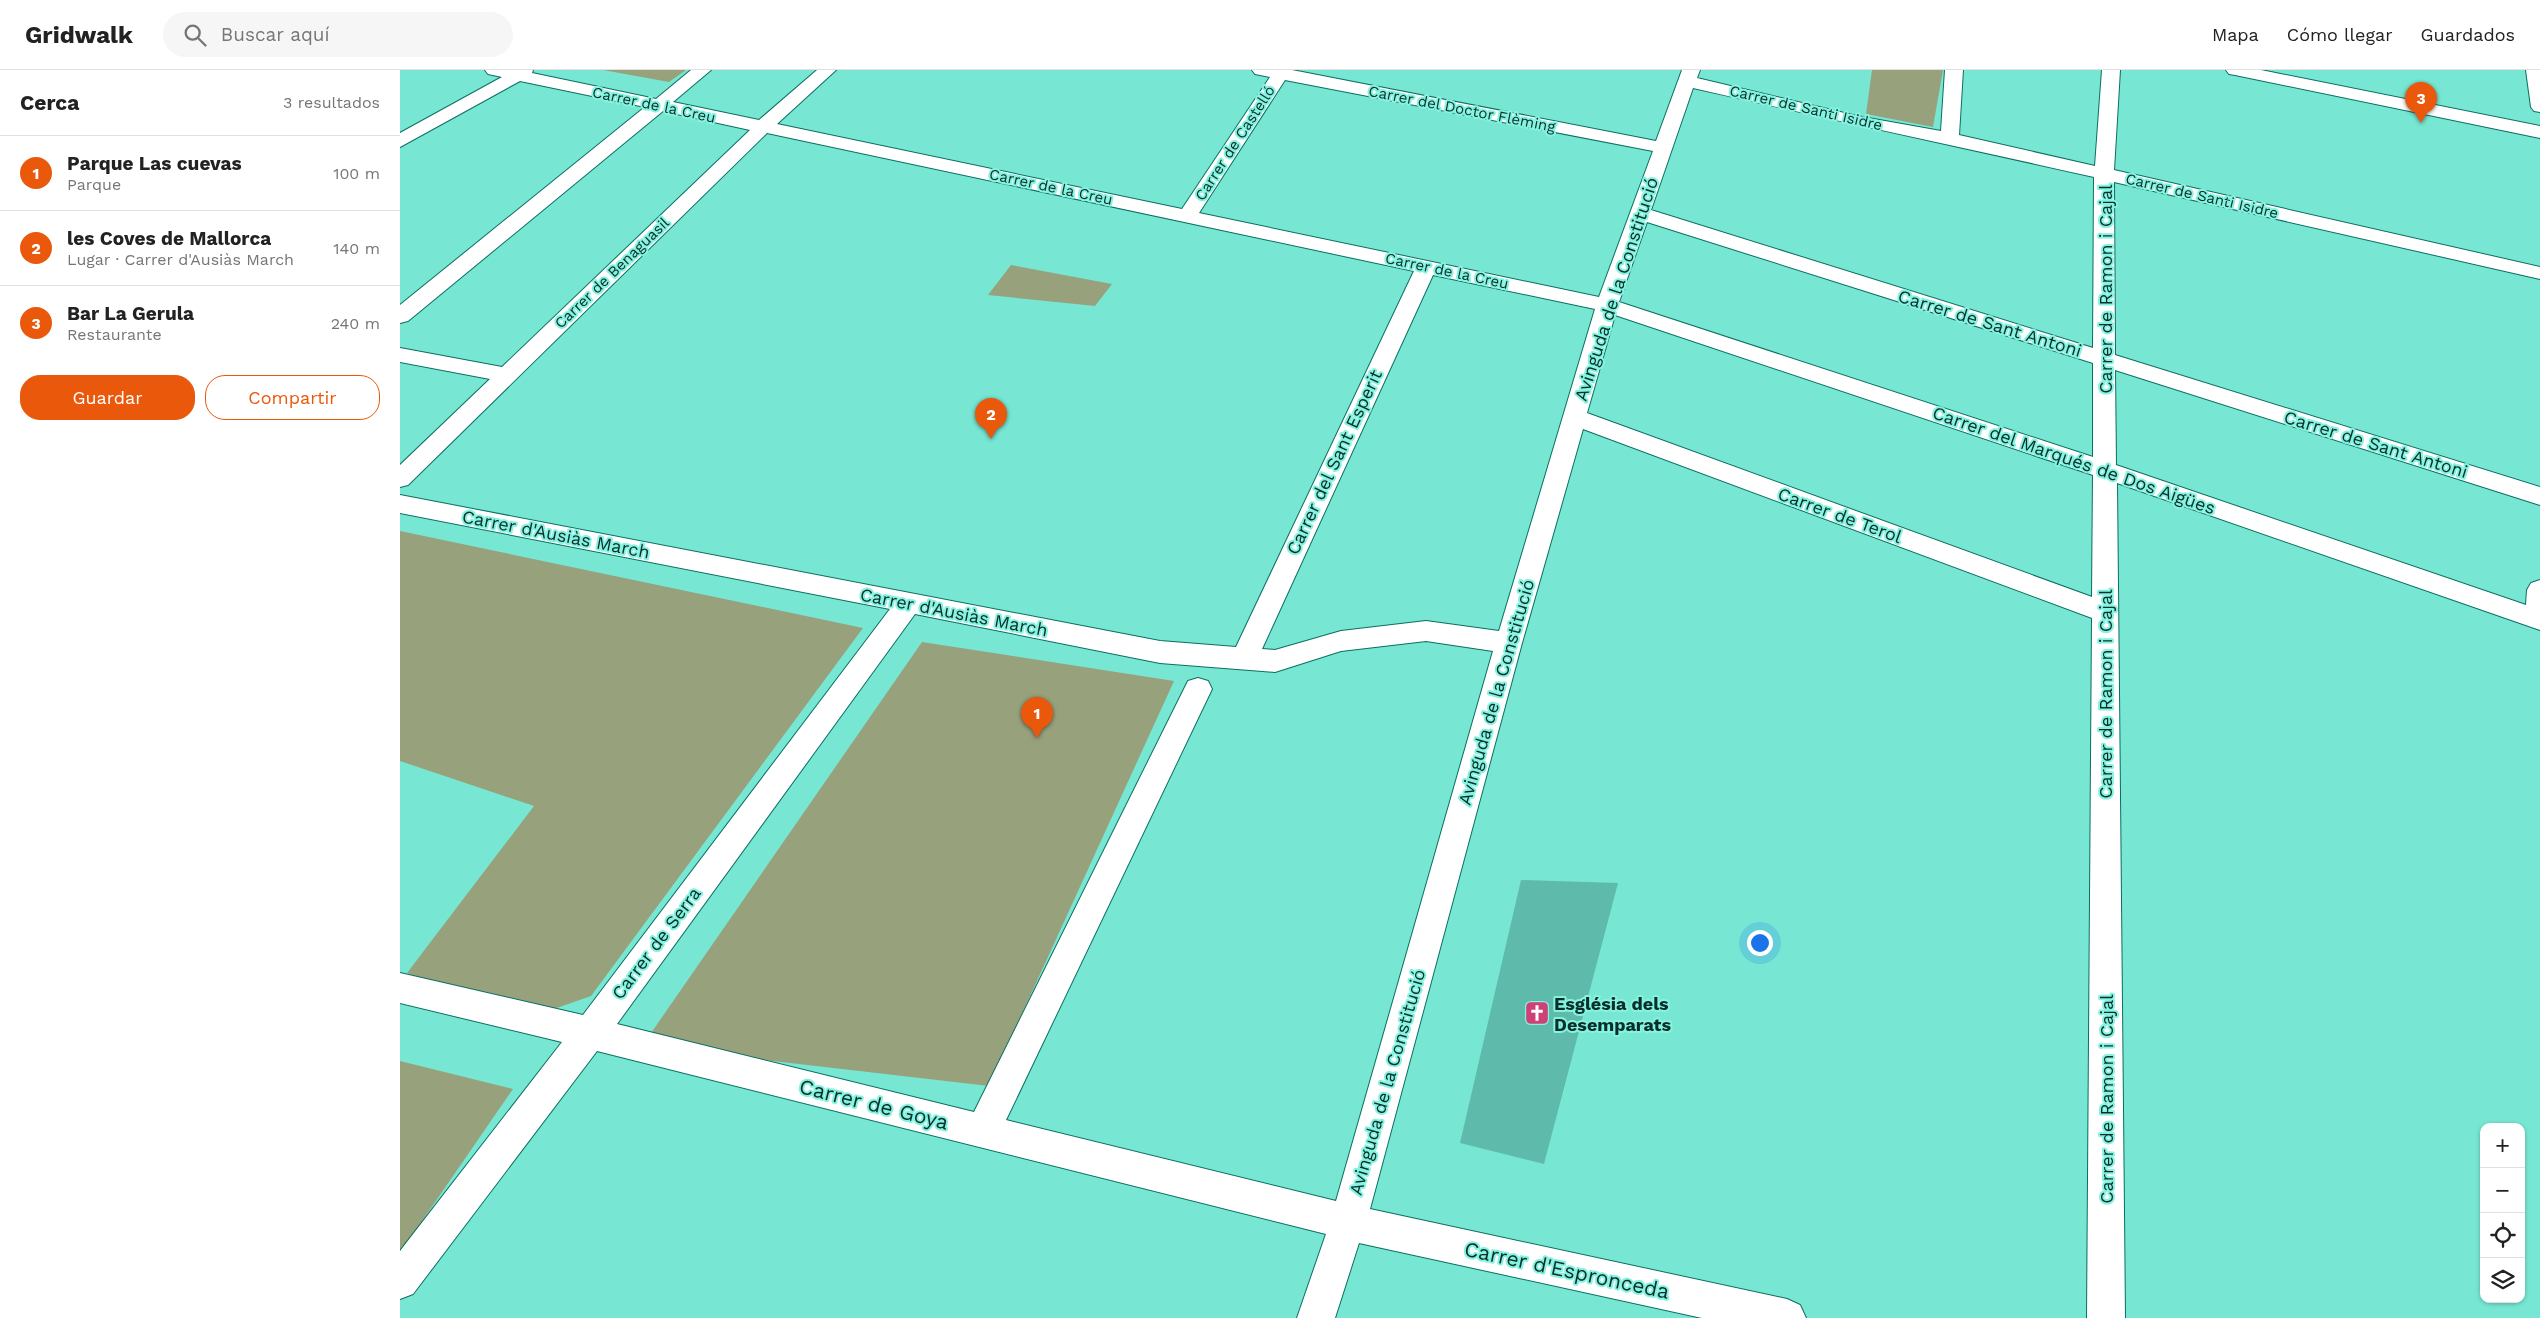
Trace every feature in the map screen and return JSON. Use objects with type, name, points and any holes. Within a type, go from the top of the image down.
[{"type":"street","name":"Carrer de la Creu","points":[[494,70],[521,73],[658,106],[1607,305]]},
{"type":"street","points":[[400,316],[702,70]]},
{"type":"street","name":"Carrer de Benaguasil","points":[[400,479],[763,127],[827,70]]},
{"type":"street","name":"Carrer del Doctor Flèming","points":[[1261,70],[1282,72],[1664,148]]},
{"type":"street","points":[[1950,139],[1954,70]]},
{"type":"street","name":"Carrer de Ramon i Cajal","points":[[2106,1318],[2106,359],[2104,174],[2111,70]]},
{"type":"street","points":[[2235,70],[2540,132]]},
{"type":"street","points":[[2314,70],[2540,118]]},
{"type":"street","points":[[2535,70],[2540,107]]},
{"type":"street","name":"Carrer de Castelló","points":[[1186,216],[1282,72]]},
{"type":"street","points":[[400,141],[521,73]]},
{"type":"street","name":"Carrer de Santi Isidre","points":[[1689,75],[1857,121],[1950,139],[2540,273]]},
{"type":"street","name":"Avinguda de la Constitució","points":[[1316,1318],[1348,1222],[1509,643],[1607,305],[1689,75]]},
{"type":"street","name":"Carrer de Sant Antoni","points":[[1640,213],[2540,496]]},
{"type":"street","name":"Carrer del Sant Esperit","points":[[1244,659],[1426,267]]},
{"type":"street","name":"Carrer del Marqués de Dos Aigües","points":[[1607,305],[2105,470],[2539,620]]},
{"type":"street","points":[[400,354],[507,375]]},
{"type":"street","name":"Carrer de Terol","points":[[1574,417],[2105,612]]},
{"type":"street","name":"Carrer d'Ausiàs March","points":[[400,504],[1160,652],[1275,661],[1341,642],[1426,631],[1509,643]]},
{"type":"street","points":[[2539,620],[2540,590]]},
{"type":"street","name":"Carrer de Serra","points":[[400,1282],[590,1033],[908,603]]},
{"type":"street","points":[[983,1131],[1198,690]]},
{"type":"street","name":"Carrer de Goya","points":[[400,988],[590,1033],[1348,1222]]},
{"type":"street","name":"Carrer d'Espronceda","points":[[1348,1222],[1787,1318]]},
{"type":"green space","points":[[603,70],[686,70],[669,82]]},
{"type":"green space","points":[[1872,70],[1943,70],[1933,127],[1866,114]]},
{"type":"green space","points":[[1011,265],[1112,284],[1095,306],[988,295]]},
{"type":"green space","points":[[400,531],[863,628],[591,996],[528,1018],[407,973],[534,806],[400,761]]},
{"type":"green space","points":[[922,642],[1174,681],[989,1086],[642,1046]]},
{"type":"green space","points":[[400,1061],[513,1089],[400,1253]]},
{"type":"building","name":"Església dels Desemparats","points":[[1521,880],[1618,883],[1544,1164],[1460,1143]]},
{"type":"place","name":"Bar La Gerula","points":[[2421,123]]},
{"type":"place","name":"les Coves de Mallorca","points":[[991,439]]},
{"type":"place","name":"Parque Las cuevas","points":[[1037,738]]},
{"type":"place","name":"Església dels Desemparats","points":[[1537,1013]]}]
